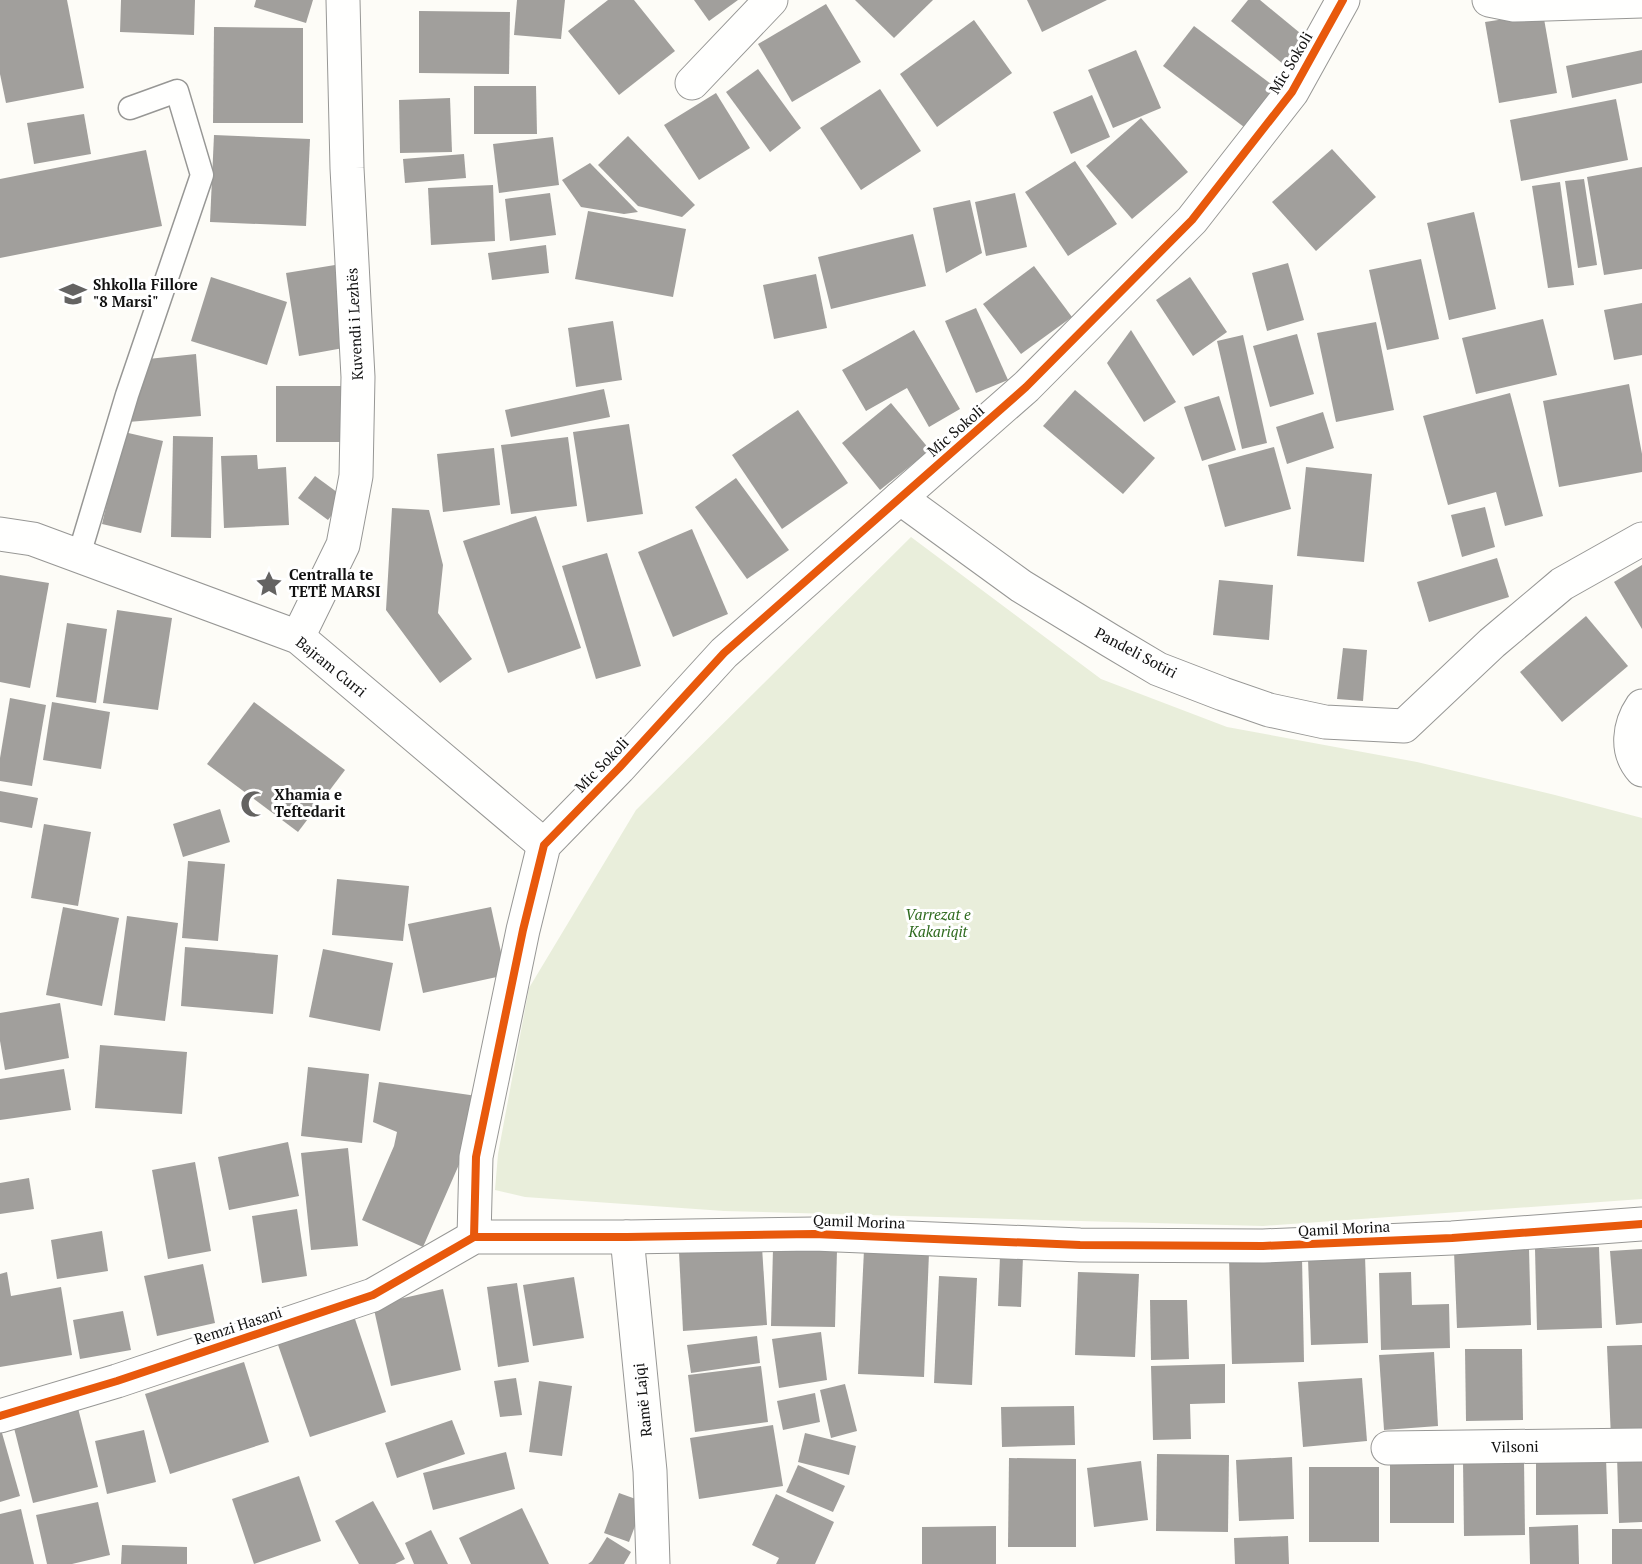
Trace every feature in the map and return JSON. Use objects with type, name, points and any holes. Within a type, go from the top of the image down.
[{"type":"street","name":"Kuvendi i Lezhës","points":[[298,638],[343,545],[356,476],[358,377],[347,168],[343,0]]},
{"type":"street","points":[[692,83],[771,0]]},
{"type":"street","name":"Mic Sokoli","points":[[544,845],[619,768],[724,653],[1026,387],[1192,220],[1292,92],[1342,0]]},
{"type":"street","points":[[1489,0],[1514,5],[1642,1]]},
{"type":"street","name":"Pandeli Sotiri","points":[[900,498],[1021,586],[1158,669],[1269,710],[1325,722],[1404,726],[1492,644],[1562,584],[1642,539]]},
{"type":"street","name":"Bajram Curri","points":[[0,534],[33,538],[298,638],[544,845]]},
{"type":"street","points":[[1642,706],[1635,716],[1630,733],[1632,750],[1642,770]]},
{"type":"street","points":[[474,1237],[476,1157],[523,930],[544,845]]},
{"type":"street","name":"Qamil Morina","points":[[474,1237],[814,1234],[1080,1245],[1263,1246],[1452,1238],[1642,1224]]},
{"type":"street","name":"Remzi Hasani","points":[[0,1416],[117,1381],[372,1295],[474,1237]]},
{"type":"street","name":"Ramë Lajqi","points":[[627,1237],[650,1471],[653,1564]]},
{"type":"street","name":"Vilsoni","points":[[1388,1448],[1642,1445]]},
{"type":"lane","points":[[79,555],[127,395],[202,175],[177,91],[130,108]]},
{"type":"green space","name":"Varrezat e Kakariqit","points":[[911,537],[1101,679],[1227,727],[1417,762],[1642,818],[1642,1199],[1263,1226],[724,1211],[525,1197],[495,1190],[498,1154],[529,988],[636,810]]},
{"type":"building","points":[[0,0],[67,0],[84,88],[6,103],[0,74]]},
{"type":"building","points":[[121,0],[195,0],[194,35],[120,32]]},
{"type":"building","points":[[256,0],[313,0],[306,23],[254,7]]},
{"type":"building","points":[[517,0],[565,0],[561,39],[514,35]]},
{"type":"building","points":[[608,0],[634,0],[675,51],[619,95],[568,31]]},
{"type":"building","points":[[694,0],[738,0],[709,21]]},
{"type":"building","points":[[855,0],[933,0],[894,38]]},
{"type":"building","points":[[1027,0],[1107,0],[1042,32]]},
{"type":"building","points":[[1248,0],[1260,0],[1311,42],[1289,69],[1231,21]]},
{"type":"building","points":[[826,4],[861,62],[792,102],[758,44]]},
{"type":"building","points":[[419,11],[510,12],[509,74],[419,73]]},
{"type":"building","points":[[1543,13],[1557,93],[1499,103],[1485,22]]},
{"type":"building","points":[[974,20],[1012,73],[937,127],[900,74]]},
{"type":"building","points":[[1194,26],[1275,87],[1244,127],[1163,66]]},
{"type":"building","points":[[214,27],[303,28],[303,123],[213,123]]},
{"type":"building","points":[[1136,50],[1161,108],[1113,128],[1088,70]]},
{"type":"building","points":[[1642,50],[1642,83],[1572,98],[1566,66]]},
{"type":"building","points":[[758,69],[801,128],[770,152],[726,92]]},
{"type":"building","points":[[474,86],[536,86],[537,134],[474,134]]},
{"type":"building","points":[[880,89],[921,151],[861,190],[820,128]]},
{"type":"building","points":[[716,93],[750,148],[699,180],[664,125]]},
{"type":"building","points":[[1092,95],[1110,137],[1071,154],[1053,112]]},
{"type":"building","points":[[450,98],[452,152],[400,153],[399,100]]},
{"type":"building","points":[[1616,99],[1628,160],[1521,181],[1510,120]]},
{"type":"building","points":[[84,114],[91,154],[34,164],[27,123]]},
{"type":"building","points":[[1141,118],[1188,172],[1132,219],[1086,166]]},
{"type":"building","points":[[214,135],[310,139],[306,226],[210,222]]},
{"type":"building","points":[[628,136],[695,205],[682,217],[638,206],[598,165]]},
{"type":"building","points":[[553,137],[559,185],[499,193],[493,144]]},
{"type":"building","points":[[1332,149],[1376,197],[1316,251],[1272,202]]},
{"type":"building","points":[[146,150],[162,226],[0,258],[0,179]]},
{"type":"building","points":[[464,154],[466,178],[405,183],[403,159]]},
{"type":"building","points":[[1075,161],[1117,224],[1068,256],[1025,192]]},
{"type":"building","points":[[590,163],[638,212],[624,214],[581,207],[562,180]]},
{"type":"building","points":[[1642,167],[1642,269],[1604,275],[1587,177]]},
{"type":"building","points":[[1584,179],[1597,265],[1578,268],[1565,181]]},
{"type":"building","points":[[1560,182],[1574,285],[1548,288],[1532,186]]},
{"type":"building","points":[[493,185],[495,241],[431,245],[428,188]]},
{"type":"building","points":[[550,193],[556,235],[510,241],[505,199]]},
{"type":"building","points":[[1015,193],[1027,247],[986,256],[975,202]]},
{"type":"building","points":[[970,200],[982,253],[946,273],[933,208]]},
{"type":"building","points":[[588,211],[686,229],[673,297],[575,279]]},
{"type":"building","points":[[1474,212],[1496,309],[1449,320],[1427,223]]},
{"type":"building","points":[[913,234],[926,286],[831,309],[818,257]]},
{"type":"building","points":[[546,245],[549,273],[492,280],[488,253]]},
{"type":"building","points":[[1421,259],[1439,339],[1387,350],[1369,270]]},
{"type":"building","points":[[1288,263],[1304,320],[1267,331],[1252,273]]},
{"type":"building","points":[[335,265],[349,347],[299,356],[286,273]]},
{"type":"building","points":[[1034,266],[1072,317],[1021,354],[983,304]]},
{"type":"building","points":[[816,274],[827,328],[774,339],[763,285]]},
{"type":"building","points":[[211,277],[287,302],[267,365],[191,341]]},
{"type":"building","points":[[1190,277],[1227,332],[1193,356],[1156,300]]},
{"type":"building","points":[[1642,303],[1642,355],[1614,360],[1604,310]]},
{"type":"building","points":[[976,308],[1008,380],[976,393],[945,321]]},
{"type":"building","points":[[1543,319],[1557,375],[1476,394],[1462,338]]},
{"type":"building","points":[[613,321],[622,380],[576,387],[568,328]]},
{"type":"building","points":[[1376,322],[1394,410],[1336,422],[1317,333]]},
{"type":"building","points":[[914,330],[960,409],[929,427],[907,388],[866,411],[842,370]]},
{"type":"building","points":[[1131,330],[1176,402],[1144,422],[1107,363]]},
{"type":"building","points":[[1297,334],[1314,394],[1270,407],[1253,346]]},
{"type":"building","points":[[1243,335],[1267,443],[1242,449],[1217,341]]},
{"type":"building","points":[[196,354],[201,416],[128,422],[148,359]]},
{"type":"building","points":[[1629,384],[1642,454],[1642,472],[1559,487],[1543,401]]},
{"type":"building","points":[[276,386],[347,386],[347,442],[276,442]]},
{"type":"building","points":[[604,389],[610,417],[511,437],[505,410]]},
{"type":"building","points":[[1075,390],[1155,458],[1123,494],[1043,426]]},
{"type":"building","points":[[1510,393],[1543,516],[1505,526],[1496,492],[1448,505],[1423,416]]},
{"type":"building","points":[[1219,396],[1236,450],[1202,461],[1184,407]]},
{"type":"building","points":[[891,403],[930,450],[880,490],[842,443]]},
{"type":"building","points":[[798,410],[848,483],[782,529],[732,455]]},
{"type":"building","points":[[1323,412],[1334,448],[1287,464],[1276,427]]},
{"type":"building","points":[[629,424],[643,514],[587,522],[573,432]]},
{"type":"building","points":[[124,432],[163,441],[141,533],[102,524]]},
{"type":"building","points":[[173,436],[213,437],[211,538],[171,537]]},
{"type":"building","points":[[568,437],[577,506],[511,514],[501,445]]},
{"type":"building","points":[[1274,447],[1291,509],[1225,527],[1208,465]]},
{"type":"building","points":[[494,448],[500,505],[443,512],[437,454]]},
{"type":"building","points":[[257,455],[258,469],[286,467],[289,525],[224,528],[221,456]]},
{"type":"building","points":[[1306,467],[1372,474],[1364,562],[1297,556]]},
{"type":"building","points":[[315,476],[345,498],[328,520],[298,498]]},
{"type":"building","points":[[736,478],[789,550],[747,579],[695,507]]},
{"type":"building","points":[[1485,507],[1495,547],[1462,557],[1451,515]]},
{"type":"building","points":[[392,508],[429,510],[443,565],[438,613],[472,659],[440,683],[386,610]]},
{"type":"building","points":[[536,516],[581,648],[508,673],[463,541]]},
{"type":"building","points":[[692,529],[728,614],[673,637],[638,552]]},
{"type":"building","points":[[607,553],[641,666],[596,679],[562,566]]},
{"type":"building","points":[[1497,558],[1509,597],[1429,622],[1417,582]]},
{"type":"building","points":[[1642,565],[1642,629],[1614,582]]},
{"type":"building","points":[[0,575],[49,583],[30,688],[0,682]]},
{"type":"building","points":[[1219,580],[1273,585],[1269,640],[1213,635]]},
{"type":"building","points":[[117,610],[172,618],[158,710],[103,703]]},
{"type":"building","points":[[1586,616],[1628,666],[1562,722],[1520,672]]},
{"type":"building","points":[[67,623],[107,629],[96,703],[56,697]]},
{"type":"building","points":[[1343,648],[1367,650],[1363,701],[1337,699]]},
{"type":"building","points":[[10,698],[46,705],[32,786],[0,781],[0,758]]},
{"type":"building","points":[[52,702],[110,712],[101,769],[43,760]]},
{"type":"building","points":[[254,702],[345,770],[298,832],[207,764]]},
{"type":"building","points":[[0,791],[38,798],[32,828],[0,822]]},
{"type":"building","points":[[220,809],[230,842],[183,857],[173,824]]},
{"type":"building","points":[[44,824],[91,832],[78,906],[31,898]]},
{"type":"building","points":[[188,861],[225,864],[218,941],[182,938]]},
{"type":"building","points":[[337,879],[409,886],[403,941],[332,935]]},
{"type":"building","points":[[63,907],[119,918],[102,1006],[46,995]]},
{"type":"building","points":[[491,907],[506,975],[423,993],[408,924]]},
{"type":"building","points":[[127,916],[178,923],[165,1021],[114,1015]]},
{"type":"building","points":[[185,947],[278,955],[273,1014],[181,1006]]},
{"type":"building","points":[[323,949],[393,963],[380,1031],[309,1017]]},
{"type":"building","points":[[60,1003],[69,1058],[5,1070],[0,1041],[0,1013]]},
{"type":"building","points":[[100,1045],[187,1052],[182,1114],[95,1108]]},
{"type":"building","points":[[308,1067],[369,1074],[362,1143],[301,1136]]},
{"type":"building","points":[[64,1069],[71,1110],[0,1120],[0,1079]]},
{"type":"building","points":[[379,1082],[477,1096],[471,1137],[423,1247],[362,1220],[394,1146],[397,1132],[373,1122]]},
{"type":"building","points":[[288,1142],[299,1196],[229,1210],[218,1157]]},
{"type":"building","points":[[348,1148],[358,1246],[311,1250],[301,1153]]},
{"type":"building","points":[[195,1162],[211,1251],[168,1259],[152,1170]]},
{"type":"building","points":[[29,1178],[34,1209],[0,1214],[0,1183]]},
{"type":"building","points":[[297,1209],[307,1276],[262,1283],[252,1216]]},
{"type":"building","points":[[102,1231],[108,1271],[57,1279],[51,1240]]},
{"type":"building","points":[[762,1247],[767,1325],[683,1331],[679,1252]]},
{"type":"building","points":[[1599,1247],[1602,1328],[1537,1330],[1535,1249]]},
{"type":"building","points":[[773,1249],[837,1250],[835,1327],[771,1326]]},
{"type":"building","points":[[1529,1249],[1531,1325],[1457,1328],[1454,1251]]},
{"type":"building","points":[[1642,1249],[1642,1323],[1616,1325],[1610,1251]]},
{"type":"building","points":[[864,1250],[929,1253],[924,1377],[858,1374]]},
{"type":"building","points":[[1000,1256],[1023,1257],[1021,1307],[998,1306]]},
{"type":"building","points":[[1365,1256],[1368,1343],[1311,1345],[1308,1258]]},
{"type":"building","points":[[1302,1257],[1304,1362],[1232,1364],[1229,1259]]},
{"type":"building","points":[[203,1264],[215,1323],[157,1336],[144,1276]]},
{"type":"building","points":[[7,1272],[11,1296],[61,1287],[72,1355],[0,1367],[0,1274]]},
{"type":"building","points":[[1078,1272],[1139,1274],[1135,1357],[1075,1355]]},
{"type":"building","points":[[1411,1272],[1412,1305],[1449,1304],[1450,1348],[1381,1350],[1379,1273]]},
{"type":"building","points":[[939,1276],[977,1278],[972,1385],[934,1383]]},
{"type":"building","points":[[574,1277],[584,1338],[533,1346],[523,1285]]},
{"type":"building","points":[[517,1283],[529,1362],[498,1367],[487,1287]]},
{"type":"building","points":[[443,1289],[461,1370],[391,1386],[373,1305]]},
{"type":"building","points":[[1150,1300],[1187,1300],[1189,1359],[1151,1360]]},
{"type":"building","points":[[123,1311],[131,1350],[80,1359],[73,1320]]},
{"type":"building","points":[[353,1313],[386,1412],[310,1437],[276,1339]]},
{"type":"building","points":[[821,1332],[827,1380],[779,1388],[772,1339]]},
{"type":"building","points":[[757,1336],[760,1363],[691,1373],[687,1345]]},
{"type":"building","points":[[1642,1345],[1642,1437],[1611,1438],[1607,1346]]},
{"type":"building","points":[[1465,1349],[1522,1349],[1523,1420],[1466,1421]]},
{"type":"building","points":[[1434,1352],[1438,1426],[1384,1430],[1379,1355]]},
{"type":"building","points":[[244,1362],[269,1442],[170,1474],[145,1394]]},
{"type":"building","points":[[1225,1364],[1225,1403],[1190,1404],[1191,1439],[1153,1440],[1151,1366]]},
{"type":"building","points":[[761,1366],[768,1422],[695,1432],[688,1375]]},
{"type":"building","points":[[516,1378],[522,1415],[500,1417],[494,1381]]},
{"type":"building","points":[[1362,1378],[1367,1441],[1303,1447],[1298,1382]]},
{"type":"building","points":[[539,1381],[572,1386],[562,1456],[529,1452]]},
{"type":"building","points":[[845,1384],[857,1431],[831,1438],[820,1390]]},
{"type":"building","points":[[815,1393],[820,1422],[783,1430],[777,1401]]},
{"type":"building","points":[[1074,1406],[1075,1445],[1002,1447],[1001,1407]]},
{"type":"building","points":[[78,1408],[98,1487],[33,1503],[13,1424]]},
{"type":"building","points":[[452,1420],[465,1454],[397,1478],[385,1443]]},
{"type":"building","points":[[773,1425],[783,1486],[699,1499],[690,1438]]},
{"type":"building","points":[[0,1426],[20,1496],[0,1502]]},
{"type":"building","points":[[144,1430],[156,1482],[107,1494],[95,1441]]},
{"type":"building","points":[[805,1433],[856,1446],[849,1475],[798,1462]]},
{"type":"building","points":[[506,1452],[515,1489],[433,1510],[423,1473]]},
{"type":"building","points":[[1157,1454],[1229,1455],[1228,1532],[1156,1531]]},
{"type":"building","points":[[1642,1455],[1642,1522],[1619,1523],[1617,1456]]},
{"type":"building","points":[[1292,1457],[1294,1519],[1239,1521],[1236,1460]]},
{"type":"building","points":[[1009,1458],[1076,1459],[1076,1547],[1008,1547]]},
{"type":"building","points":[[1606,1458],[1608,1514],[1536,1515],[1536,1459]]},
{"type":"building","points":[[1454,1459],[1454,1523],[1390,1523],[1390,1460]]},
{"type":"building","points":[[1524,1460],[1525,1535],[1464,1536],[1463,1461]]},
{"type":"building","points":[[1141,1461],[1148,1520],[1094,1527],[1087,1468]]},
{"type":"building","points":[[798,1465],[845,1486],[833,1512],[786,1492]]},
{"type":"building","points":[[1309,1467],[1379,1467],[1379,1542],[1309,1542]]},
{"type":"building","points":[[299,1476],[321,1541],[254,1564],[232,1499]]},
{"type":"building","points":[[619,1493],[644,1502],[629,1542],[604,1533]]},
{"type":"building","points":[[776,1494],[834,1522],[815,1564],[776,1564],[779,1558],[752,1545]]},
{"type":"building","points":[[373,1501],[405,1559],[395,1564],[359,1564],[335,1521]]},
{"type":"building","points":[[98,1502],[110,1555],[72,1564],[47,1564],[36,1515]]},
{"type":"building","points":[[522,1508],[549,1564],[471,1564],[459,1538]]},
{"type":"building","points":[[21,1509],[34,1564],[0,1564],[0,1514]]},
{"type":"building","points":[[1578,1525],[1579,1564],[1530,1564],[1529,1527]]},
{"type":"building","points":[[996,1526],[996,1564],[922,1564],[922,1527]]},
{"type":"building","points":[[1612,1529],[1642,1529],[1642,1564],[1612,1564]]},
{"type":"building","points":[[431,1530],[448,1564],[414,1564],[405,1543]]},
{"type":"building","points":[[1288,1536],[1289,1564],[1235,1564],[1234,1538]]},
{"type":"building","points":[[607,1537],[631,1552],[624,1564],[588,1564],[592,1561]]},
{"type":"building","points":[[122,1545],[187,1547],[187,1564],[121,1564]]},
{"type":"cycle path","points":[[474,1237],[476,1157],[523,930],[544,845],[619,768],[724,653],[1026,387],[1192,220],[1292,92],[1343,0]]},
{"type":"cycle path","points":[[0,1416],[117,1381],[373,1295],[474,1237],[814,1234],[1080,1245],[1263,1246],[1452,1238],[1642,1224]]},
{"type":"place","name":"Shkolla Fillore \"8 Marsi\"","points":[[73,294]]},
{"type":"place","name":"Centralla te TETË MARSI","points":[[269,584]]},
{"type":"place","name":"Xhamia e Teftedarit","points":[[254,804]]}]
